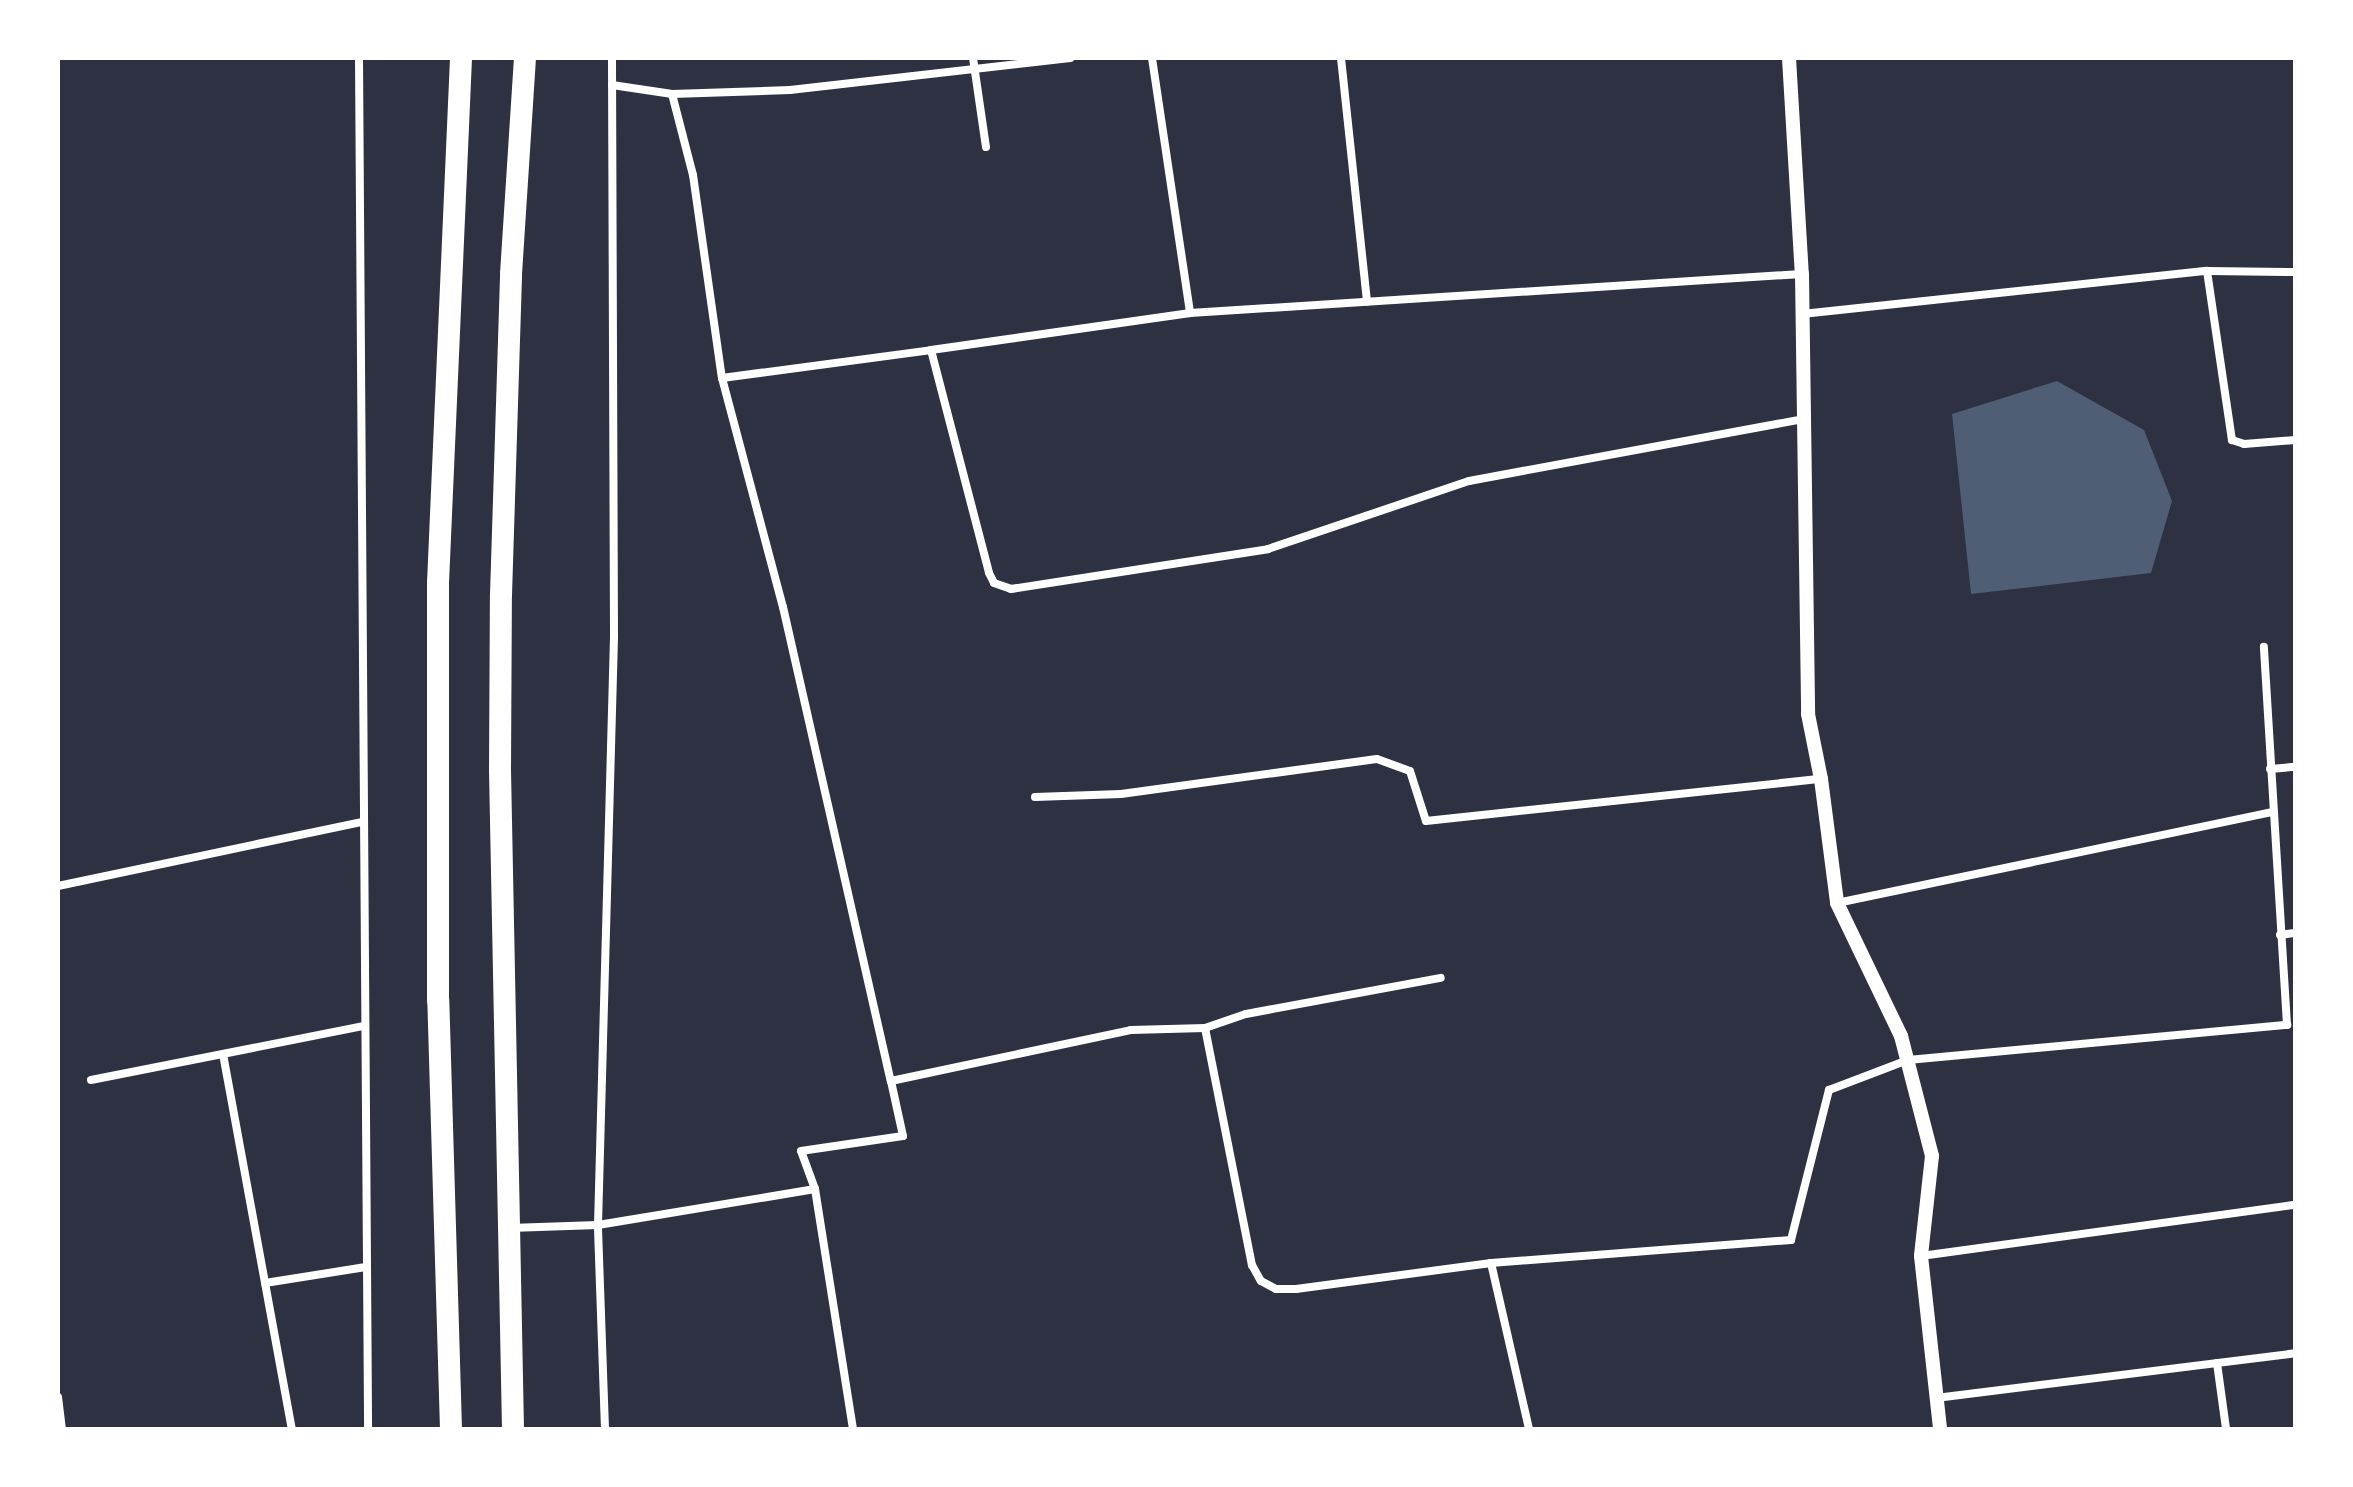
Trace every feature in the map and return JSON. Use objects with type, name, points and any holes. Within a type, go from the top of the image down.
[{"type":"highway","points":[[451,1429],[438,1000],[438,583],[461,58]]},
{"type":"highway","points":[[513,1429],[501,595],[511,274],[525,58]]},
{"type":"street","points":[[359,58],[368,1429]]},
{"type":"street","points":[[605,1429],[598,1225],[614,637],[612,58]]},
{"type":"street","points":[[612,85],[672,94],[790,90],[974,63],[1070,58]]},
{"type":"street","points":[[1152,58],[1190,313]]},
{"type":"street","points":[[1341,58],[1367,302]]},
{"type":"street","points":[[1789,58],[1802,274],[1808,714],[1821,779],[1837,903],[1901,1036],[1932,1156],[1921,1256],[1940,1429]]},
{"type":"street","points":[[974,63],[986,147]]},
{"type":"street","points":[[672,94],[693,175],[722,378],[783,607],[903,1136],[801,1151],[815,1189],[853,1429]]},
{"type":"street","points":[[1802,314],[2207,271],[2295,272]]},
{"type":"street","points":[[2207,271],[2232,440],[2244,444],[2295,440]]},
{"type":"street","points":[[722,378],[1190,313],[1802,274]]},
{"type":"street","points":[[931,350],[989,573],[994,583],[1011,589],[1268,549],[1469,481],[1805,419]]},
{"type":"street","points":[[1205,1028],[1252,1265],[1261,1281],[1276,1289],[1296,1289],[1491,1263],[1791,1240],[1829,1090],[1908,1060],[2291,1024],[2280,935],[2264,647]]},
{"type":"street","points":[[1035,797],[1121,794],[1377,759],[1410,771],[1426,821],[1821,779]]},
{"type":"street","points":[[2270,769],[2295,767]]},
{"type":"street","points":[[1837,903],[2272,812]]},
{"type":"street","points":[[58,886],[362,822]]},
{"type":"street","points":[[2280,935],[2295,933]]},
{"type":"street","points":[[891,1081],[1131,1030],[1205,1028],[1246,1014],[1441,978]]},
{"type":"street","points":[[91,1080],[363,1026]]},
{"type":"street","points":[[223,1054],[292,1429]]},
{"type":"street","points":[[509,1228],[598,1225],[815,1189]]},
{"type":"street","points":[[1921,1256],[2295,1205]]},
{"type":"street","points":[[1491,1263],[1529,1429]]},
{"type":"street","points":[[265,1283],[366,1267]]},
{"type":"street","points":[[1936,1398],[2295,1353]]},
{"type":"street","points":[[2217,1363],[2226,1429]]},
{"type":"street","points":[[58,1397],[62,1429]]},
{"type":"water","points":[[2057,381],[2144,430],[2172,501],[2151,573],[1971,594],[1952,414]]}]
